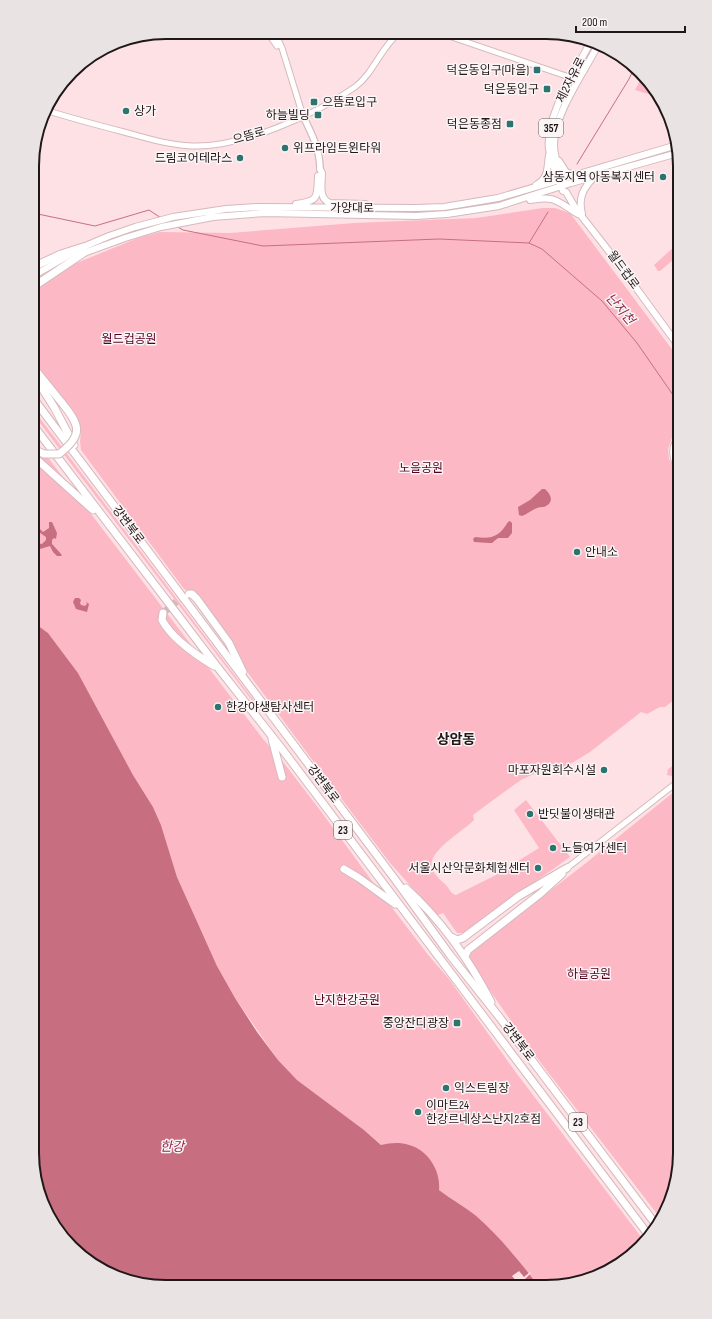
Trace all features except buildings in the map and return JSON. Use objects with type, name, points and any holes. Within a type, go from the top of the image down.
[{"type":"highway","points":[[39,264],[61,254],[84,250]]},
{"type":"highway","points":[[39,283],[84,250]]},
{"type":"highway","points":[[39,374],[73,416],[77,433],[73,441],[59,454],[44,454],[39,452]]},
{"type":"highway","points":[[39,383],[54,407],[84,467]]},
{"type":"highway","points":[[39,389],[56,412]]},
{"type":"highway","name":"강변북로","points":[[39,406],[394,878],[450,955],[500,1018],[653,1221]]},
{"type":"highway","name":"강변북로","points":[[39,433],[270,734],[645,1231]]},
{"type":"highway","points":[[39,461],[107,523]]},
{"type":"highway","points":[[189,594],[192,594],[197,599],[228,643],[250,687]]},
{"type":"highway","points":[[163,613],[162,620],[166,628],[196,655],[219,669]]},
{"type":"highway","points":[[270,734],[282,777]]},
{"type":"highway","points":[[451,937],[457,940],[463,938],[519,896],[567,868]]},
{"type":"highway","points":[[465,956],[468,950],[543,892],[567,868]]},
{"type":"highway","points":[[344,869],[403,910]]},
{"type":"highway","points":[[394,878],[426,906],[451,937],[477,974],[500,1018]]},
{"type":"highway","points":[[536,885],[542,888],[543,892]]},
{"type":"main road","name":"제2자유로","points":[[563,185],[554,171],[549,138],[559,102],[588,46]]},
{"type":"main road","name":"제2자유로","points":[[552,150],[557,125],[596,49]]},
{"type":"main road","points":[[303,116],[317,147],[320,160],[320,169],[322,173],[322,196],[327,202],[395,205],[416,208]]},
{"type":"main road","name":"가양대로","points":[[39,273],[122,231],[173,217],[226,209],[274,207],[444,207],[498,198],[532,188],[563,185],[577,175],[672,147]]},
{"type":"main road","points":[[552,150],[564,170],[568,173],[577,175]]},
{"type":"main road","points":[[532,188],[544,179],[552,150]]},
{"type":"main road","name":"가양대로","points":[[39,276],[84,250],[161,227],[213,217],[265,213],[416,216],[446,214],[502,205],[563,185],[593,178],[673,155]]},
{"type":"main road","points":[[274,207],[305,203],[314,199],[317,195],[318,173],[320,169]]},
{"type":"main road","points":[[583,216],[580,205],[581,194],[586,185],[593,178]]},
{"type":"main road","name":"월드컵로","points":[[563,185],[572,203],[673,338]]},
{"type":"main road","points":[[502,205],[536,199],[549,199],[563,203],[583,216]]},
{"type":"street","points":[[278,39],[303,116]]},
{"type":"street","name":"으뜸로","points":[[51,112],[162,142],[193,146],[228,142],[269,131],[303,116],[356,86],[369,73],[393,39]]},
{"type":"street","points":[[458,39],[572,77],[579,81]]},
{"type":"street","points":[[274,40],[284,57]]},
{"type":"street","points":[[567,868],[673,785]]},
{"type":"green space","points":[[640,80],[652,95],[635,90]]},
{"type":"green space","name":"월드컵공원","points":[[543,208],[555,208],[570,213],[673,351],[673,435],[668,449],[669,459],[673,466],[673,701],[665,707],[660,707],[647,714],[641,712],[590,752],[557,772],[548,765],[539,772],[521,780],[473,815],[474,820],[438,850],[431,864],[433,871],[451,892],[456,895],[494,876],[539,848],[514,810],[526,800],[570,857],[463,933],[457,933],[443,913],[438,915],[435,913],[390,863],[237,658],[204,609],[188,591],[184,589],[81,450],[81,432],[77,419],[39,368],[39,286],[74,264],[138,238],[160,232],[230,233],[354,223],[476,218]]},
{"type":"green space","points":[[673,248],[673,260],[660,271],[658,271],[654,265]]},
{"type":"green space","points":[[39,417],[261,710],[260,711],[39,422]]},
{"type":"green space","name":"난지한강공원","points":[[39,446],[263,739],[280,758],[320,810],[429,956],[449,979],[517,1074],[641,1237],[636,1243],[617,1259],[587,1273],[571,1278],[534,1280],[515,1256],[490,1229],[474,1215],[432,1185],[364,1130],[297,1080],[278,1060],[235,998],[217,966],[177,877],[161,825],[153,807],[133,775],[78,673],[48,633],[39,626]]},
{"type":"green space","points":[[673,766],[673,775],[667,775],[668,769]]},
{"type":"green space","name":"하늘공원","points":[[673,793],[673,1161],[671,1178],[657,1214],[534,1054],[468,959],[468,954],[586,863]]},
{"type":"water","points":[[542,489],[545,489],[549,494],[551,501],[544,507],[538,508],[522,516],[519,515],[518,507],[530,500]]},
{"type":"water","points":[[510,521],[512,523],[512,533],[508,538],[498,538],[492,543],[474,542],[473,539],[475,537],[486,538],[498,534]]},
{"type":"water","points":[[49,522],[52,522],[57,533],[56,539],[54,538],[52,540],[52,544],[62,555],[61,556],[57,556],[50,546],[39,548],[39,544],[42,544],[46,540],[46,537],[39,532],[39,528],[43,532],[49,528]]},
{"type":"water","points":[[75,598],[79,598],[81,600],[81,605],[85,606],[87,604],[86,602],[89,604],[87,612],[76,609],[73,602]]},
{"type":"water","name":"한강","points":[[39,626],[48,633],[78,673],[133,775],[153,807],[161,825],[177,877],[217,966],[257,1032],[278,1060],[297,1080],[364,1130],[381,1145],[402,1143],[422,1151],[432,1162],[438,1176],[439,1190],[484,1223],[509,1249],[533,1280],[149,1279],[133,1276],[102,1263],[76,1243],[65,1230],[56,1217],[46,1194],[41,1178],[39,1161]]},
{"type":"pier","points":[[519,1271],[524,1277],[530,1272],[531,1273],[526,1280],[515,1280],[512,1276]]},
{"type":"waterway","points":[[577,164],[632,72]]},
{"type":"waterway","points":[[39,214],[95,226],[149,210],[161,218]]},
{"type":"waterway","points":[[529,243],[548,212]]},
{"type":"waterway","name":"난지천","points":[[176,226],[183,230],[263,246],[439,239],[529,243],[542,249],[602,301],[637,343],[673,395]]},
{"type":"tunnel","points":[[163,613],[187,595]]},
{"type":"place","name":"덕은동입구(마을)","points":[[537,70]]},
{"type":"place","name":"덕은동입구","points":[[547,89]]},
{"type":"place","name":"으뜸로입구","points":[[314,102]]},
{"type":"place","name":"상가","points":[[126,111]]},
{"type":"place","name":"하늘빌딩","points":[[318,115]]},
{"type":"place","name":"덕은동종점","points":[[510,124]]},
{"type":"place","name":"위프라임트윈타워","points":[[285,148]]},
{"type":"place","name":"드림코어테라스","points":[[240,158]]},
{"type":"place","name":"삼동지역 아동복지센터","points":[[663,177]]},
{"type":"place","name":"안내소","points":[[577,552]]},
{"type":"place","name":"한강야생탐사센터","points":[[218,707]]},
{"type":"place","name":"마포자원회수시설","points":[[604,770]]},
{"type":"place","name":"반딧불이생태관","points":[[530,814]]},
{"type":"place","name":"노들여가센터","points":[[553,848]]},
{"type":"place","name":"서울시산악문화체험센터","points":[[538,868]]},
{"type":"place","name":"중앙잔디광장","points":[[457,1023]]},
{"type":"place","name":"익스트림장","points":[[446,1088]]},
{"type":"place","name":"이마트24 한강르네상스난지2호점","points":[[418,1112]]},
{"type":"district","name":"상암동","points":[[456,739]]},
{"type":"park label","name":"노을공원","points":[[421,468]]}]
